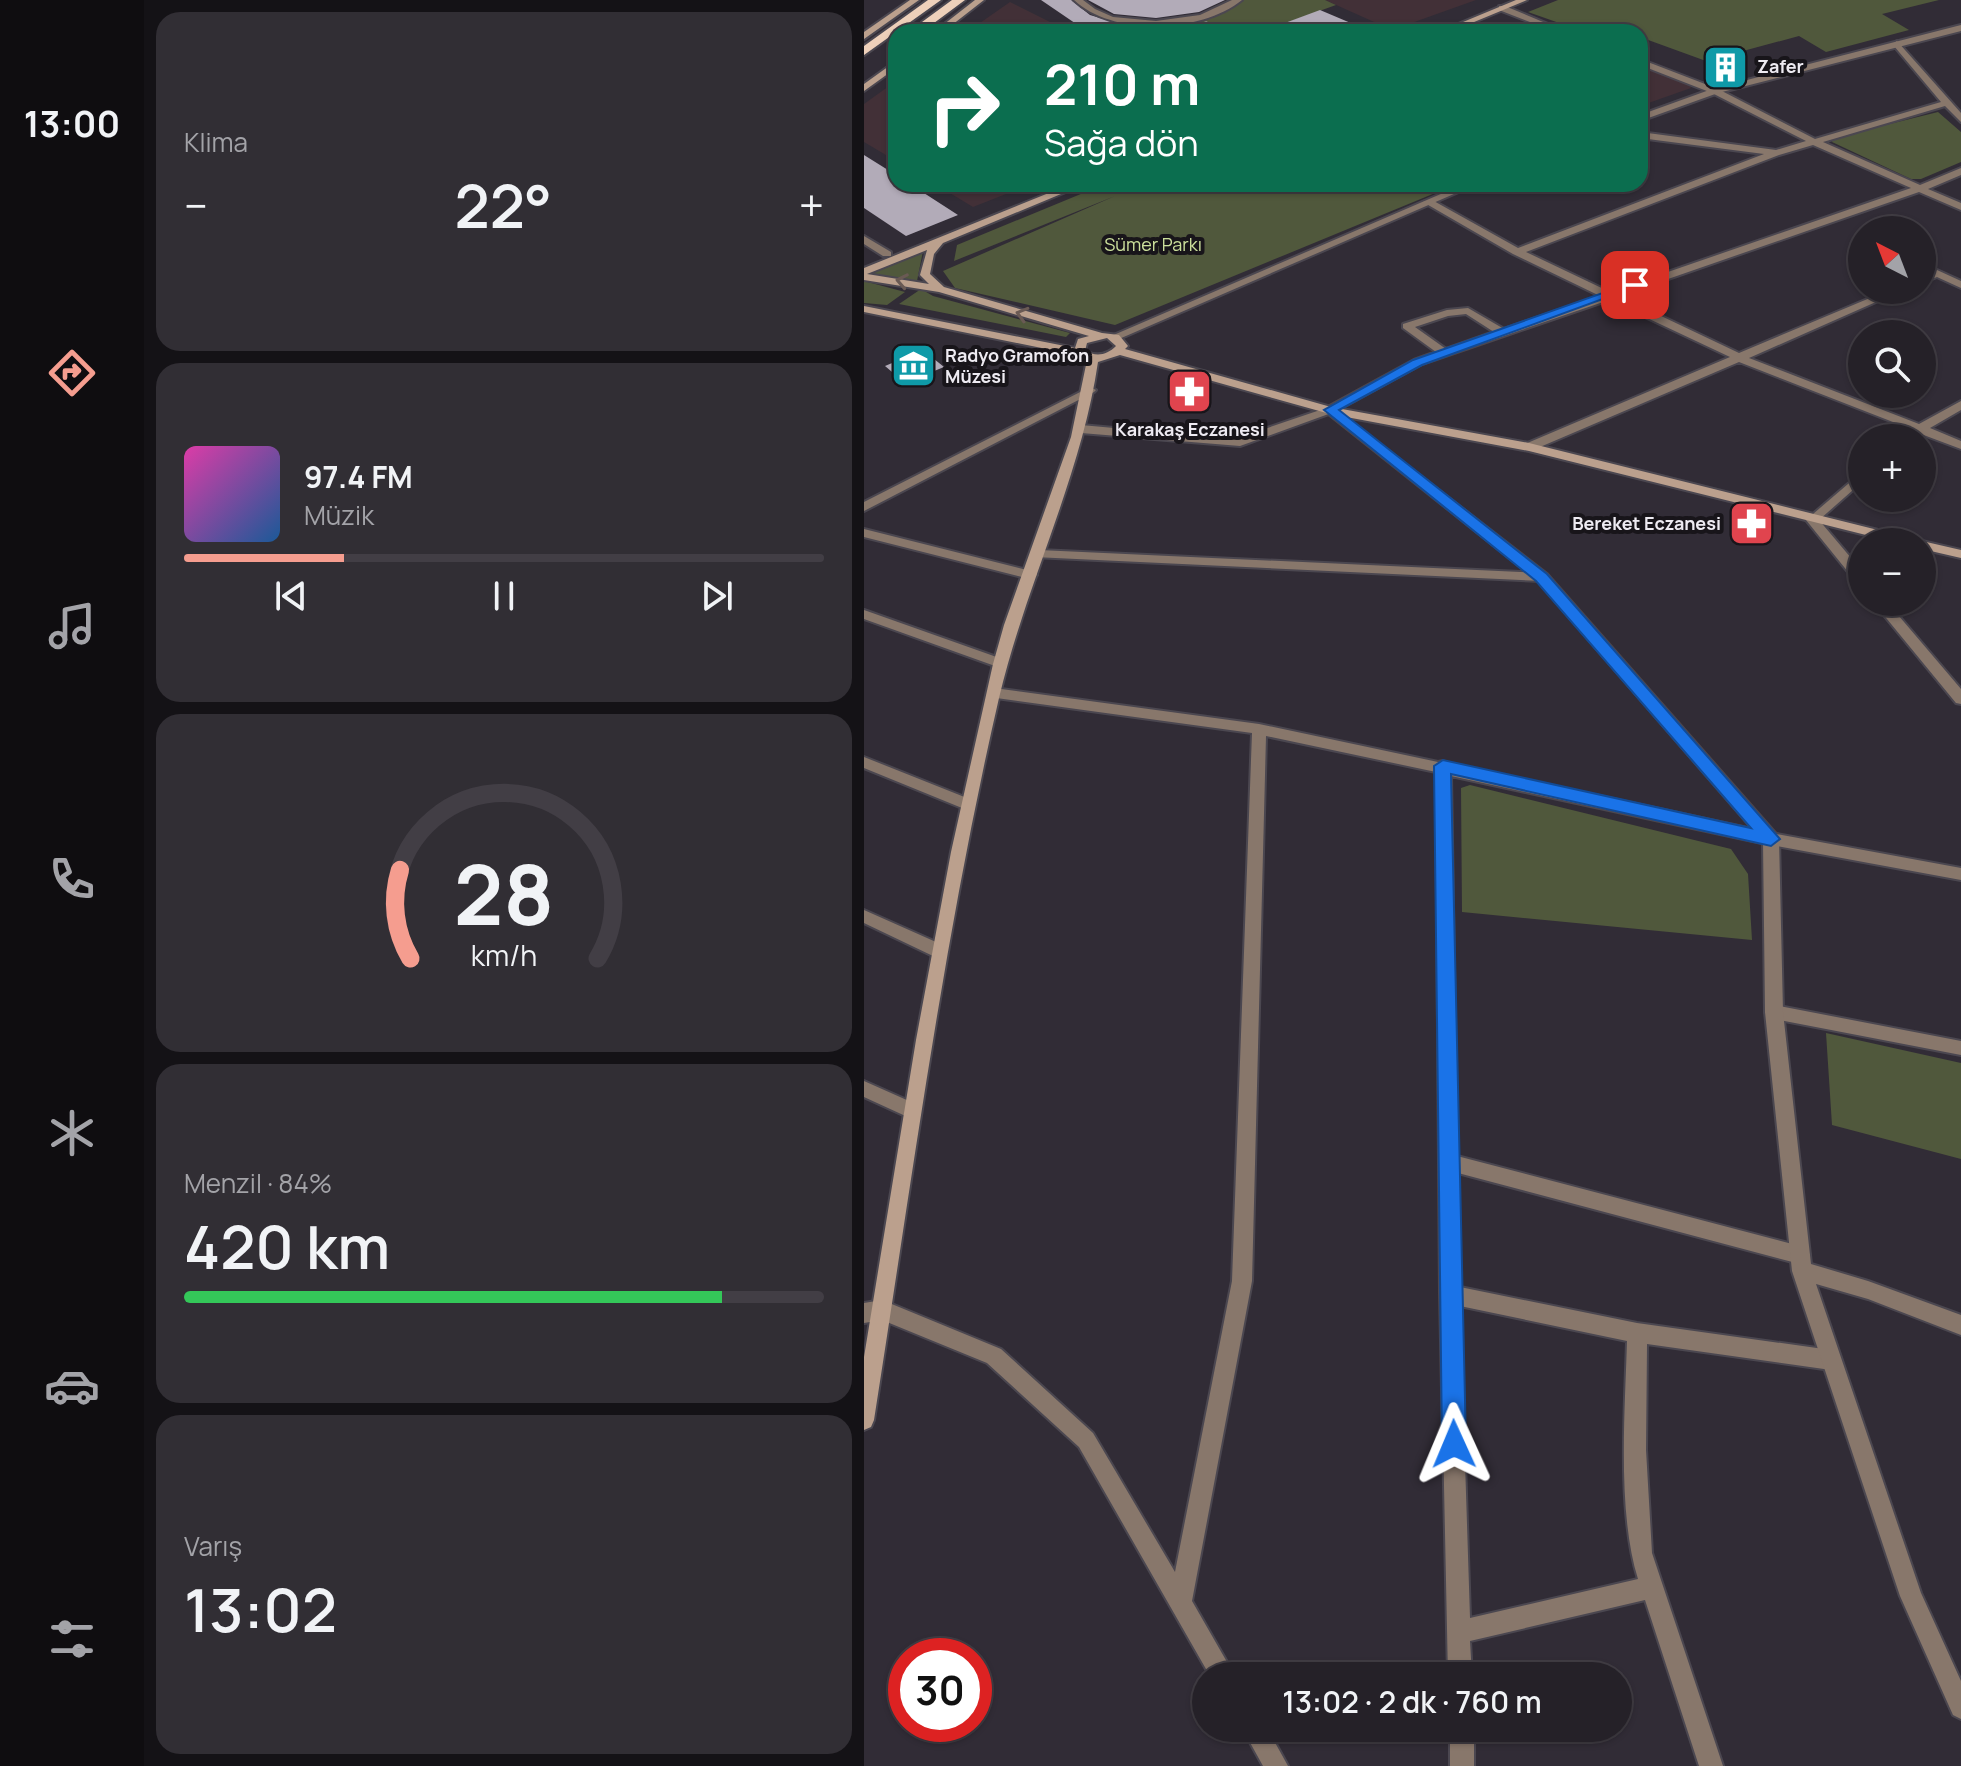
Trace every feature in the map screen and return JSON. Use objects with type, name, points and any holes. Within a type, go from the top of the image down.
[{"type":"highway","points":[[902,24],[935,0]]},
{"type":"highway","points":[[926,24],[959,0]]},
{"type":"highway","points":[[864,51],[888,34]]},
{"type":"main road","points":[[864,36],[915,0]]},
{"type":"main road","points":[[948,24],[980,0]]},
{"type":"main road","points":[[1471,24],[1523,0]]},
{"type":"main road","points":[[1464,24],[1533,0]]},
{"type":"main road","points":[[864,88],[888,70]]},
{"type":"main road","points":[[864,264],[1045,192]]},
{"type":"main road","points":[[864,274],[1060,192]]},
{"type":"main road","points":[[940,289],[925,275],[925,266],[929,254],[941,240]]},
{"type":"main road","points":[[864,274],[940,289],[1098,335],[1115,337],[1122,346],[1119,351]]},
{"type":"main road","points":[[868,308],[1079,352],[1093,358],[1119,351],[1330,410],[1529,447],[1848,528]]},
{"type":"main road","points":[[1079,352],[1082,341],[1098,335]]},
{"type":"main road","points":[[864,1420],[873,1312],[967,804],[1000,663],[1081,429],[1093,358]]},
{"type":"main road","points":[[1936,548],[1961,554]]},
{"type":"street","points":[[1078,0],[1101,16],[1128,22],[1172,22],[1198,18],[1220,11],[1238,0]]},
{"type":"street","points":[[1504,9],[1542,24]]},
{"type":"street","points":[[1128,22],[1132,24]]},
{"type":"street","points":[[1648,115],[1715,91],[1961,28]]},
{"type":"street","points":[[1897,44],[1961,119]]},
{"type":"street","points":[[1648,65],[1715,91],[1810,140],[1961,207]]},
{"type":"street","points":[[1517,252],[1810,140],[1947,103]]},
{"type":"street","points":[[1648,136],[1776,153]]},
{"type":"street","points":[[1081,429],[1236,443],[1330,410],[1418,362],[1919,189],[1961,171]]},
{"type":"street","points":[[1115,337],[1452,192]]},
{"type":"street","points":[[1428,202],[1517,252],[1888,424]]},
{"type":"street","points":[[864,239],[887,254]]},
{"type":"street","points":[[1936,273],[1961,285]]},
{"type":"street","points":[[1529,447],[1865,304]]},
{"type":"street","points":[[1445,353],[1407,326],[1447,313],[1468,311],[1471,317],[1501,332]]},
{"type":"street","points":[[864,507],[1090,390]]},
{"type":"street","points":[[1928,424],[1961,405]]},
{"type":"street","points":[[1330,410],[1542,577],[1771,839],[1774,1012],[1801,1263],[1911,1596],[1961,1707]]},
{"type":"street","points":[[1936,440],[1961,445]]},
{"type":"street","points":[[1848,488],[1812,520],[1848,563]]},
{"type":"street","points":[[864,533],[1030,575]]},
{"type":"street","points":[[1039,554],[1542,577]]},
{"type":"street","points":[[864,614],[1000,663]]},
{"type":"street","points":[[1892,616],[1961,699]]},
{"type":"street","points":[[994,693],[1259,729],[1443,766],[1771,839],[1961,874]]},
{"type":"street","points":[[1180,1603],[1242,1281],[1259,729]]},
{"type":"street","points":[[864,762],[967,804]]},
{"type":"street","points":[[1443,766],[1450,1294],[1460,1662]]},
{"type":"street","points":[[864,916],[939,951]]},
{"type":"street","points":[[1774,1012],[1961,1048]]},
{"type":"street","points":[[864,1089],[912,1111]]},
{"type":"street","points":[[1449,1162],[1801,1263],[1961,1325]]},
{"type":"street","points":[[1450,1294],[1637,1333],[1831,1360]]},
{"type":"street","points":[[873,1312],[994,1356],[1086,1440],[1215,1662]]},
{"type":"street","points":[[1637,1333],[1635,1465],[1641,1553],[1711,1766]]},
{"type":"street","points":[[1459,1632],[1652,1587]]},
{"type":"street","points":[[1262,1742],[1276,1766]]},
{"type":"street","points":[[1462,1742],[1462,1766]]},
{"type":"shaded area","points":[[1325,0],[1476,0],[1409,24],[1379,24]]},
{"type":"shaded area","points":[[1010,2],[1054,24],[978,24]]},
{"type":"shaded area","points":[[1648,68],[1689,85],[1691,88],[1648,103]]},
{"type":"shaded area","points":[[888,87],[888,156],[864,142],[864,104]]},
{"type":"shaded area","points":[[948,192],[1011,192],[973,207]]},
{"type":"green space","points":[[1243,0],[1325,0],[1336,5],[1283,24],[1187,24],[1224,12]]},
{"type":"green space","points":[[1558,0],[1939,0],[1882,14],[1909,30],[1826,52],[1799,36],[1706,61],[1648,40],[1648,24],[1562,24],[1528,12]]},
{"type":"green space","points":[[1938,112],[1961,132],[1961,162],[1921,179],[1911,179],[1832,142],[1833,138]]},
{"type":"green space","name":"Sümer Parkı","points":[[1086,192],[1438,192],[1115,325],[955,288],[943,271],[1115,196],[954,261],[957,245]]},
{"type":"green space","points":[[923,251],[917,281],[870,274]]},
{"type":"green space","points":[[864,281],[905,292],[887,305],[864,303]]},
{"type":"green space","points":[[921,289],[933,296],[1070,333],[1066,337],[899,304]]},
{"type":"green space","points":[[1470,785],[1731,849],[1748,874],[1752,940],[1462,912],[1461,788]]},
{"type":"green space","points":[[1826,1033],[1961,1063],[1961,1159],[1832,1125]]},
{"type":"building","points":[[1041,0],[1071,0],[1090,15],[1120,24],[1076,24]]},
{"type":"building","points":[[1088,0],[1225,0],[1199,12],[1156,18],[1114,14]]},
{"type":"building","points":[[1320,10],[1353,24],[1282,24]]},
{"type":"building","points":[[864,155],[888,170],[888,192],[922,192],[958,215],[906,236],[864,208]]},
{"type":"building","name":"Radyo Gramofon Müzesi","points":[[923,350],[944,367],[905,383],[885,366]]},
{"type":"place","name":"Zafer","points":[[1726,67]]},
{"type":"place","name":"Radyo Gramofon Müzesi","points":[[914,366]]},
{"type":"place","name":"Karakaş Eczanesi","points":[[1190,392]]},
{"type":"place","name":"Bereket Eczanesi","points":[[1752,524]]},
{"type":"route","points":[[1454,1444],[1443,766],[1771,839],[1542,577],[1330,410],[1418,362],[1635,285]]}]
